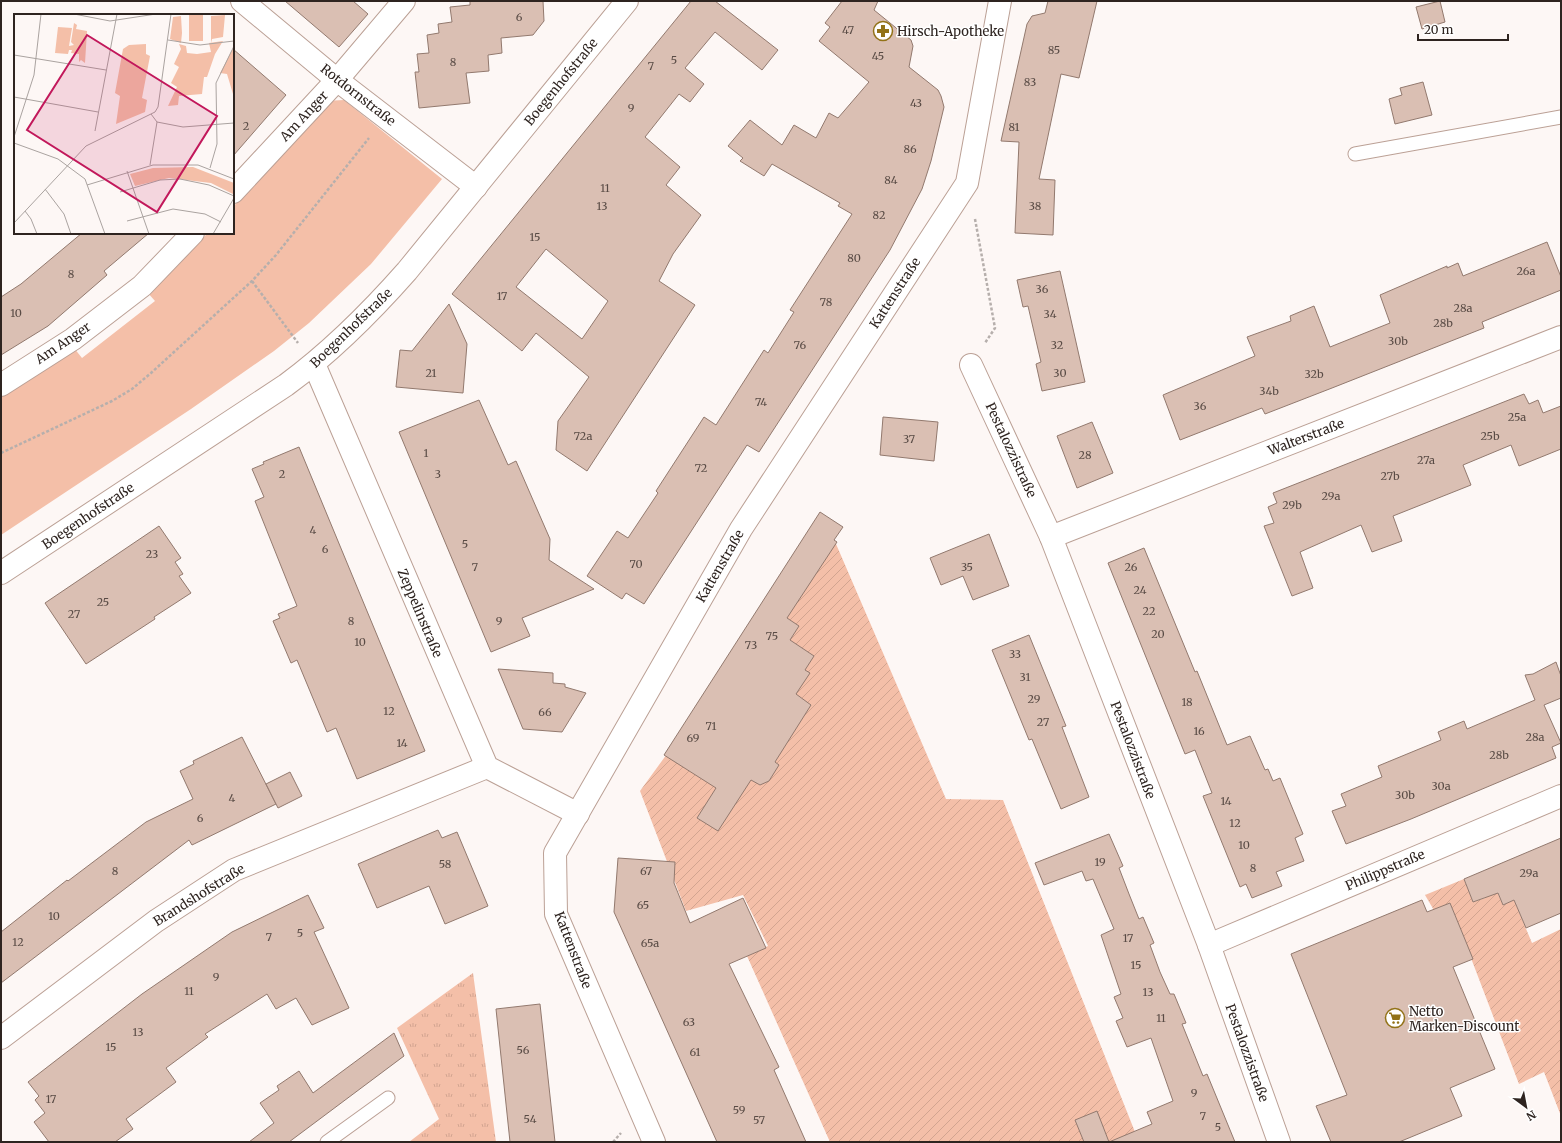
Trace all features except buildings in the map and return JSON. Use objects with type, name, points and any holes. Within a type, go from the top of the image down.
[{"type":"street","name":"Rotdornstraße","points":[[242,1],[337,80],[476,186]]},
{"type":"street","name":"Am Anger","points":[[234,191],[337,80],[404,1]]},
{"type":"street","name":"Boegenhofstraße","points":[[1,573],[286,385],[314,364],[382,300],[627,1]]},
{"type":"street","name":"Kattenstraße","points":[[654,1142],[556,914],[555,853],[741,529],[967,183],[1000,1]]},
{"type":"street","name":"Am Anger","points":[[1,384],[73,339],[142,286],[192,234]]},
{"type":"street","name":"Walterstraße","points":[[1051,537],[1561,337]]},
{"type":"street","name":"Zeppelinstraße","points":[[314,364],[487,767]]},
{"type":"street","name":"Pestalozzistraße","points":[[971,365],[1051,537],[1209,945],[1279,1142]]},
{"type":"street","points":[[487,767],[578,814]]},
{"type":"street","name":"Brandshofstraße","points":[[1,1038],[156,921],[234,870],[487,767]]},
{"type":"street","name":"Philippstraße","points":[[1209,945],[1561,796]]},
{"type":"lane","points":[[1355,154],[1561,117]]},
{"type":"lane","points":[[327,1142],[388,1098]]},
{"type":"path","points":[[1,453],[112,401],[132,389],[151,374],[252,281],[276,255],[386,117]]},
{"type":"path","points":[[967,183],[980,240],[995,328],[971,365]]},
{"type":"path","points":[[252,281],[314,364]]},
{"type":"green space","points":[[344,100],[442,179],[371,264],[309,323],[274,351],[191,409],[1,535],[1,397],[74,348],[82,358],[155,301],[147,292],[207,234],[234,234],[234,206],[325,101]]},
{"type":"green space","points":[[830,530],[946,799],[1003,800],[1139,1142],[830,1142],[747,956],[768,946],[743,895],[686,911],[640,791]]},
{"type":"green space","points":[[1487,869],[1503,905],[1514,900],[1532,943],[1561,929],[1561,1116],[1544,1072],[1519,1084],[1450,903],[1435,912],[1425,895],[1464,879],[1473,902],[1485,898]]},
{"type":"green space","points":[[473,973],[496,1142],[409,1142],[439,1119],[397,1028]]},
{"type":"place","name":"Hirsch-Apotheke","points":[[883,31]]},
{"type":"place","name":"Netto Marken-Discount","points":[[1395,1018]]}]
